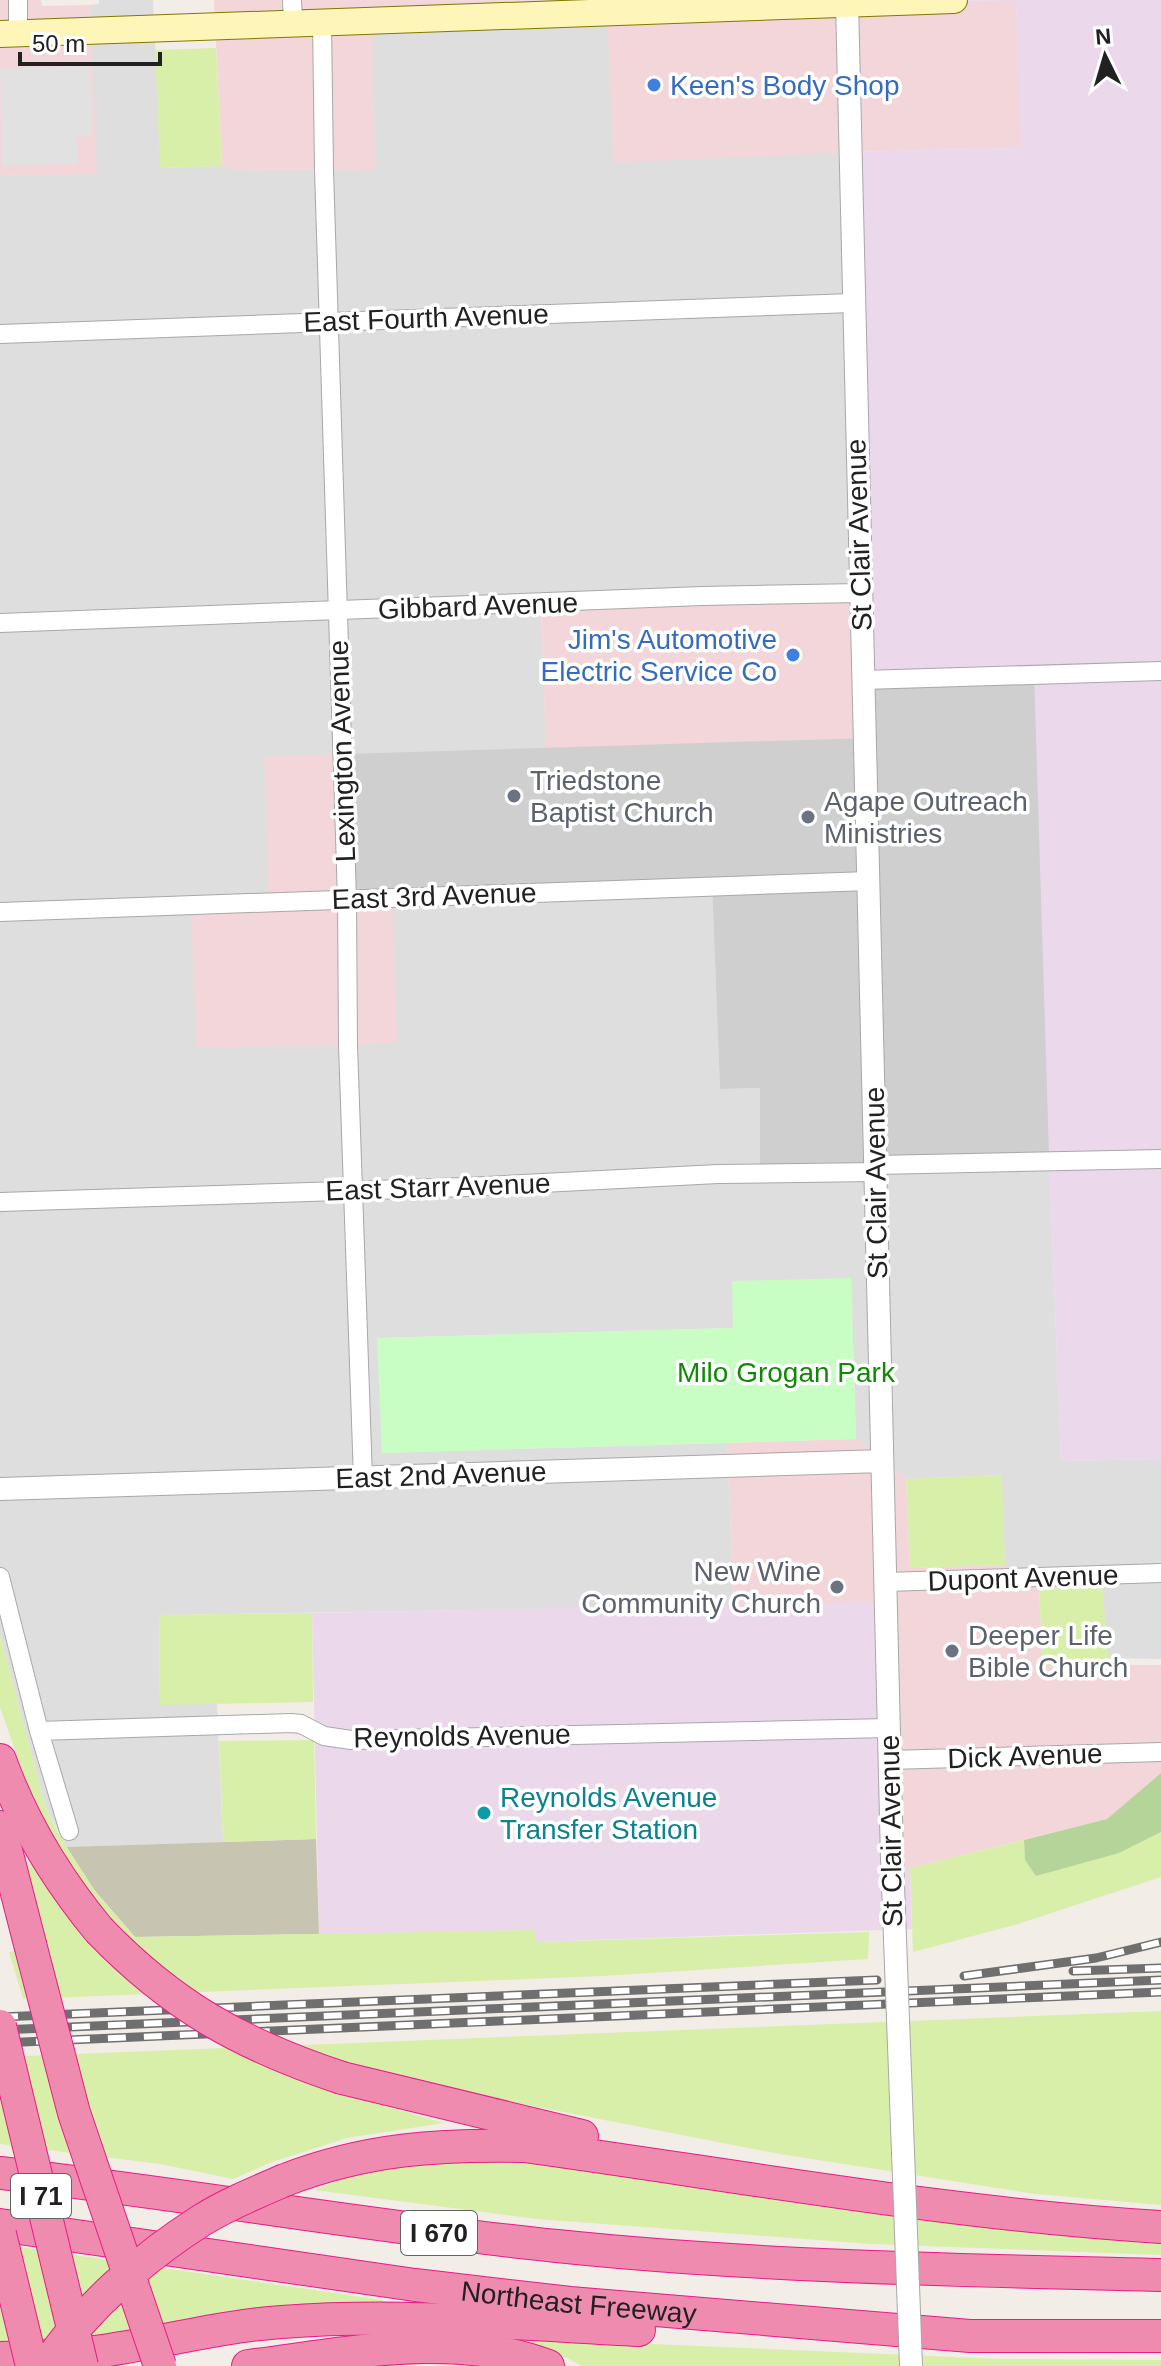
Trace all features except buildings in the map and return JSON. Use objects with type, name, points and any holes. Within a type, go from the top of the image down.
[{"type":"highway","points":[[0,1760],[21,1815],[74,1900],[129,1961],[174,1998],[224,2030],[295,2063],[342,2078],[499,2114],[732,2174]]},
{"type":"highway","points":[[0,1827],[74,2113],[160,2366]]},
{"type":"highway","name":"I 71","points":[[0,2026],[82,2366]]},
{"type":"highway","points":[[47,2366],[65,2337],[108,2295],[160,2250],[203,2219],[285,2180],[364,2155],[463,2145],[524,2146],[960,2208],[1084,2223],[1161,2227]]},
{"type":"highway","name":"Northeast Freeway","points":[[0,2173],[380,2226],[559,2246],[881,2268],[1161,2275]]},
{"type":"highway","name":"Northeast Freeway","points":[[0,2225],[415,2285],[570,2303],[970,2336],[1161,2336]]},
{"type":"highway","name":"I 71","points":[[0,2234],[32,2366]]},
{"type":"highway","points":[[0,2358],[46,2357],[108,2350],[279,2322],[355,2318],[787,2336],[970,2336]]},
{"type":"highway","points":[[248,2366],[411,2347],[494,2352],[548,2366]]},
{"type":"main road","points":[[9,34],[292,12],[322,22],[561,7],[954,0]]},
{"type":"street","points":[[9,34],[18,0]]},
{"type":"street","name":"St Clair Avenue","points":[[847,2],[892,1859],[911,2366]]},
{"type":"street","name":"Lexington Avenue","points":[[322,22],[347,900],[348,1045],[363,1479]]},
{"type":"street","name":"East Fourth Avenue","points":[[0,334],[852,303]]},
{"type":"street","name":"Gibbard Avenue","points":[[0,623],[702,596],[860,593]]},
{"type":"street","points":[[863,680],[1161,671]]},
{"type":"street","name":"East 3rd Avenue","points":[[0,912],[869,881]]},
{"type":"street","name":"East Starr Avenue","points":[[0,1202],[1161,1159]]},
{"type":"street","name":"East 2nd Avenue","points":[[0,1489],[882,1461]]},
{"type":"street","name":"Dupont Avenue","points":[[886,1582],[1161,1573]]},
{"type":"street","points":[[0,1577],[39,1731],[69,1831]]},
{"type":"street","name":"Reynolds Avenue","points":[[39,1731],[291,1723],[301,1724],[324,1736],[351,1740],[889,1728]]},
{"type":"street","name":"Dick Avenue","points":[[890,1760],[1161,1752]]},
{"type":"shaded area","points":[[0,0],[41,0],[42,6],[90,5],[97,174],[0,176]]},
{"type":"shaded area","points":[[99,0],[153,0],[161,168],[375,169],[371,18],[607,10],[847,152],[860,595],[541,602],[546,749],[264,757],[392,897],[712,884],[720,1089],[760,1088],[1049,1154],[1061,1461],[1161,1459],[1161,1659],[1108,1658],[1102,1586],[1039,1588],[1005,1565],[1001,1475],[906,1479],[856,1439],[851,1278],[733,1328],[378,1338],[382,1453],[727,1443],[734,1606],[159,1615],[160,1704],[217,1704],[223,1842],[66,1847],[45,1805],[0,1635],[0,176],[96,173],[90,5],[99,4]]},
{"type":"shaded area","points":[[214,0],[1016,1],[1022,148],[847,152],[613,163],[607,11],[372,18],[375,169],[234,170],[222,166]]},
{"type":"shaded area","points":[[841,0],[1161,0],[1161,1459],[1061,1461],[1049,1154],[864,678],[847,152],[1021,148],[1016,1]]},
{"type":"shaded area","points":[[90,66],[92,136],[77,137],[77,163],[2,166],[0,69]]},
{"type":"shaded area","points":[[860,595],[866,738],[546,749],[541,601]]},
{"type":"shaded area","points":[[1034,671],[1049,1154],[760,1172],[760,1088],[720,1089],[712,884],[352,898],[347,754],[865,738],[864,678]]},
{"type":"shaded area","points":[[347,754],[392,897],[397,1042],[346,1046],[196,1047],[191,904],[268,901],[264,757]]},
{"type":"shaded area","points":[[856,1439],[906,1479],[910,1568],[1005,1565],[1039,1588],[1043,1665],[1161,1665],[1161,1773],[1107,1819],[910,1868],[896,1868],[887,1603],[734,1606],[727,1443]]},
{"type":"shaded area","points":[[887,1602],[897,1868],[910,1868],[912,1929],[535,1942],[534,1930],[319,1934],[312,1613]]},
{"type":"shaded area","points":[[316,1839],[319,1934],[135,1937],[95,1891],[66,1847]]},
{"type":"green space","points":[[216,48],[222,166],[160,168],[155,50]]},
{"type":"green space","name":"Milo Grogan Park","points":[[851,1278],[856,1439],[382,1453],[377,1338],[733,1328],[732,1281]]},
{"type":"green space","points":[[1002,1475],[1005,1565],[910,1568],[906,1479]]},
{"type":"green space","points":[[1102,1586],[1110,1665],[1043,1665],[1039,1588]]},
{"type":"green space","points":[[312,1613],[313,1702],[160,1705],[159,1615]]},
{"type":"green space","points":[[0,1635],[45,1805],[58,1833],[95,1891],[135,1937],[534,1930],[536,1942],[869,1932],[868,1959],[603,1976],[23,1999],[9,1952],[45,1947],[28,1882],[27,1866],[31,1863],[78,1883],[36,1810],[0,1707]]},
{"type":"green space","points":[[314,1740],[316,1839],[223,1842],[219,1741]]},
{"type":"green space","points":[[1161,1773],[1161,1832],[1119,1853],[1036,1876],[1025,1860],[1024,1840],[1107,1819]]},
{"type":"green space","points":[[1161,1832],[1161,1877],[1018,1924],[913,1952],[910,1868],[1024,1840],[1025,1860],[1119,1853]]},
{"type":"green space","points":[[1161,2011],[1161,2205],[1036,2194],[780,2154],[461,2092],[323,2088],[444,2123],[347,2138],[272,2162],[233,2179],[160,2164],[0,2144],[0,2057]]},
{"type":"green space","points":[[514,2158],[909,2219],[1161,2243],[1161,2255],[871,2244],[537,2219],[314,2190],[367,2170],[432,2159]]},
{"type":"green space","points":[[0,2244],[383,2300],[384,2307],[0,2348]]},
{"type":"green space","points":[[532,2339],[1002,2359],[1161,2360],[1161,2366],[582,2366],[531,2346]]},
{"type":"railway","points":[[964,1976],[1096,1958],[1161,1942]]},
{"type":"railway","points":[[1073,1971],[1161,1968]]},
{"type":"railway","points":[[0,2017],[877,1980]]},
{"type":"railway","points":[[0,2030],[1161,1980]]},
{"type":"railway","points":[[0,2043],[1161,1992]]},
{"type":"place","name":"Keen's Body Shop","points":[[654,85]]},
{"type":"place","name":"Jim's Automotive Electric Service Co","points":[[793,655]]},
{"type":"place","name":"Triedstone Baptist Church","points":[[514,796]]},
{"type":"place","name":"Agape Outreach Ministries","points":[[808,817]]},
{"type":"place","name":"New Wine Community Church","points":[[837,1587]]},
{"type":"place","name":"Deeper Life Bible Church","points":[[952,1651]]},
{"type":"place","name":"Reynolds Avenue Transfer Station","points":[[484,1813]]}]
